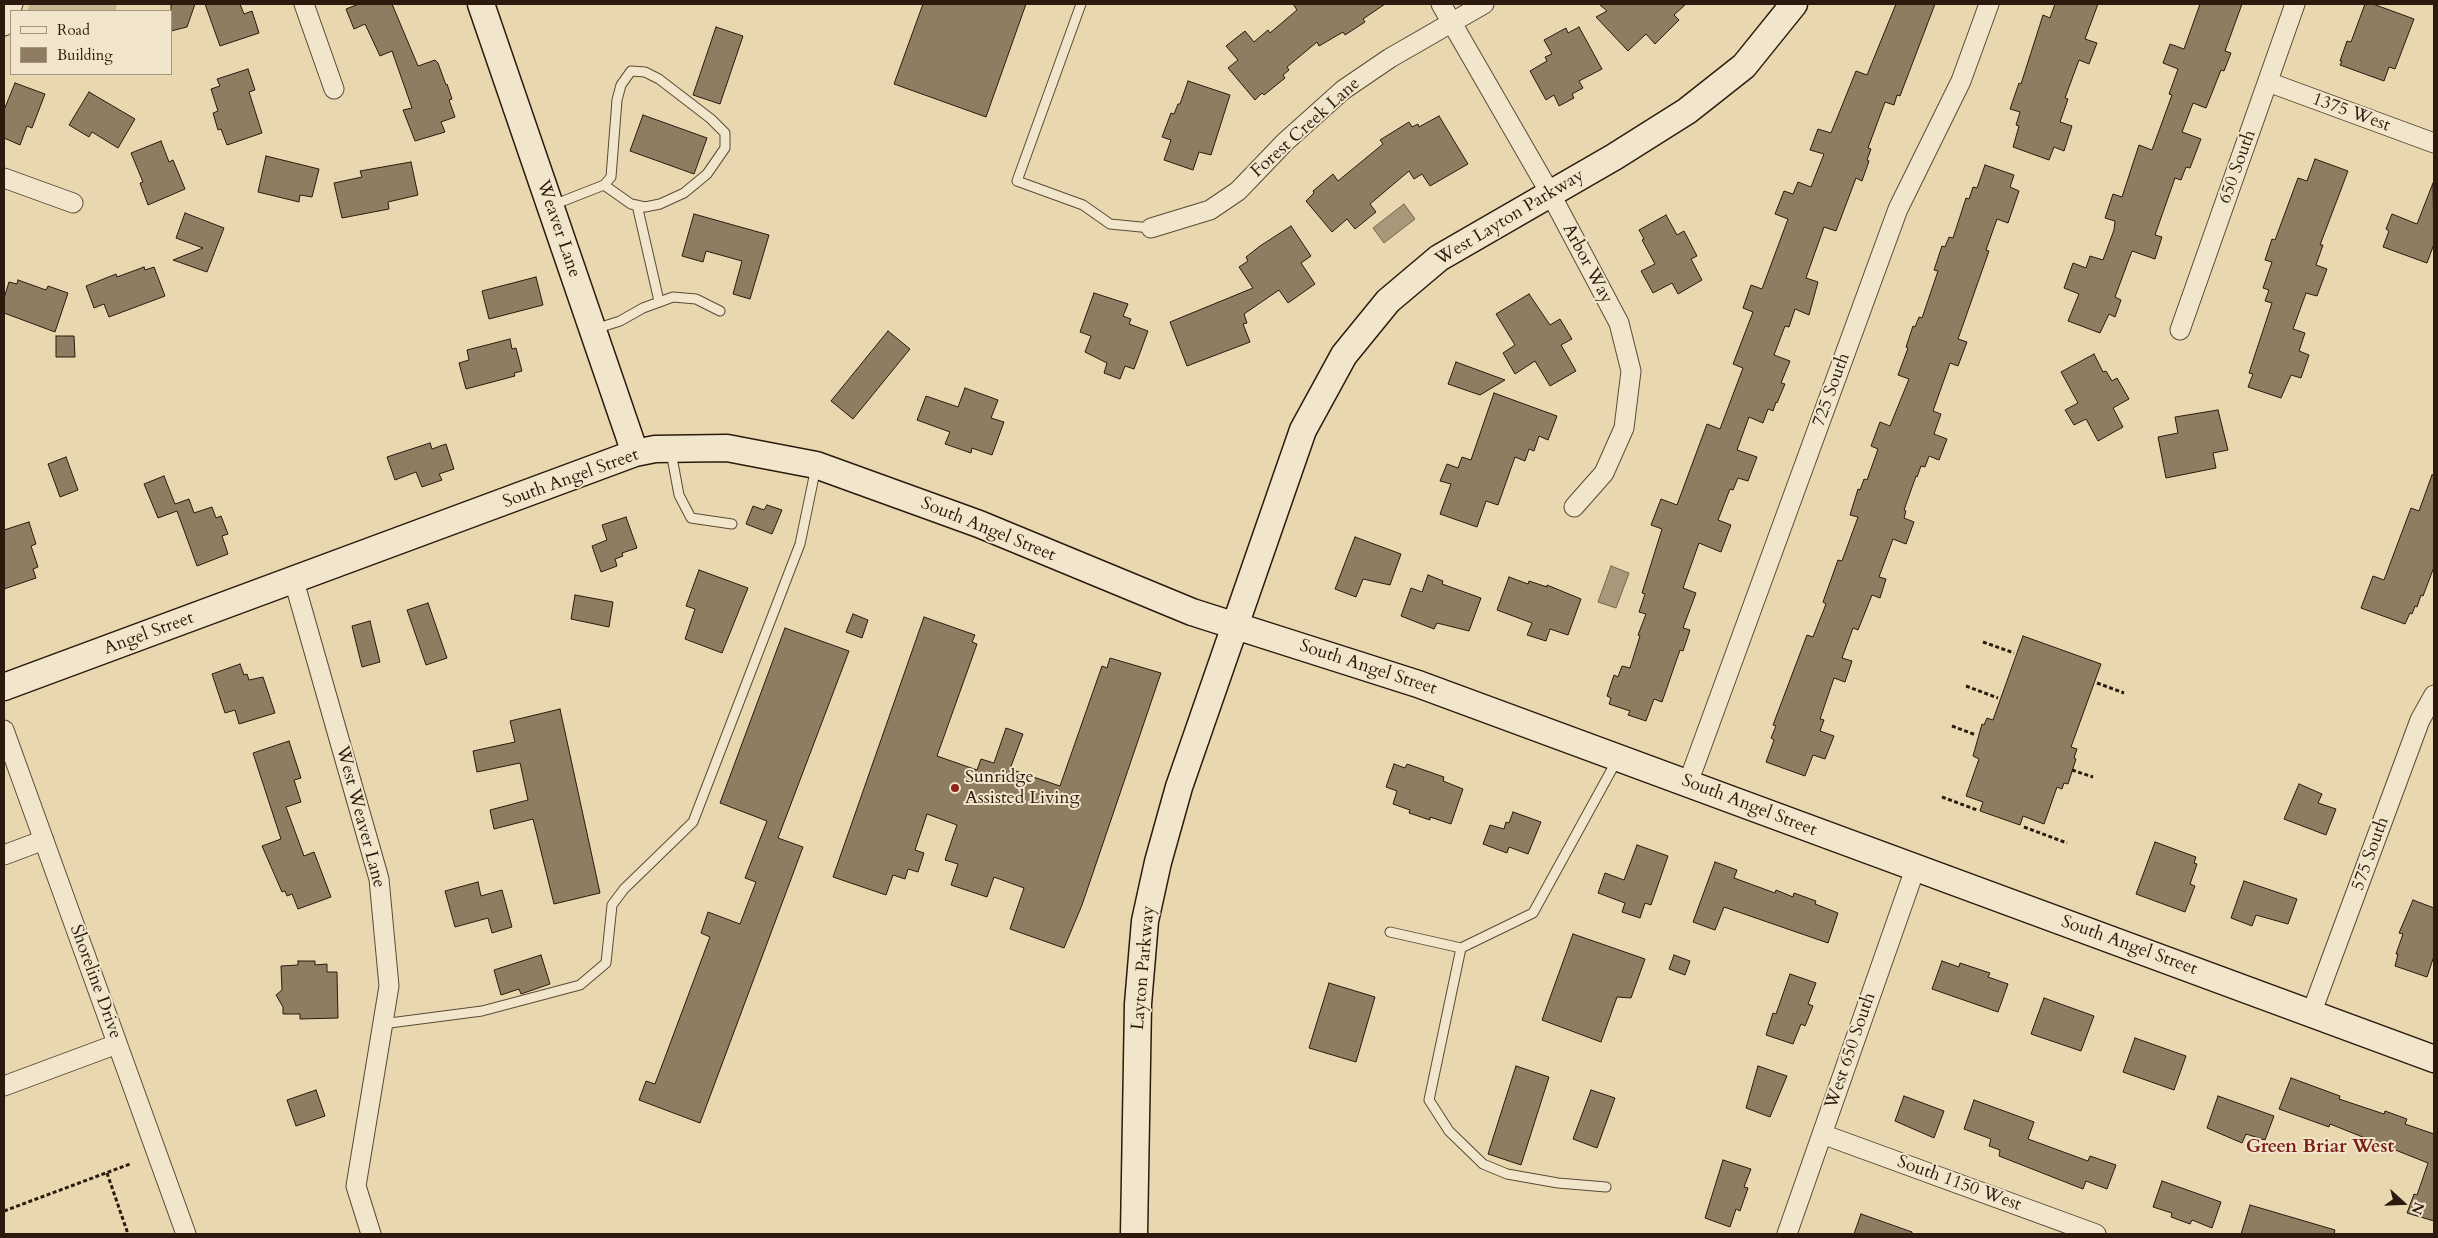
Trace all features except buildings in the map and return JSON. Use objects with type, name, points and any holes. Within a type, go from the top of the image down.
[{"type":"main road","name":"Weaver Lane","points":[[481,4],[635,454]]},
{"type":"main road","name":"West Layton Parkway","points":[[1235,625],[1303,430],[1344,354],[1388,301],[1439,258],[1687,111],[1744,66],[1794,4]]},
{"type":"main road","name":"South Angel Street","points":[[294,581],[635,454],[670,449],[728,448],[816,465],[979,524],[1192,612],[1418,684],[2434,1059]]},
{"type":"main road","name":"Angel Street","points":[[4,687],[294,581]]},
{"type":"main road","name":"Layton Parkway","points":[[1134,1234],[1138,1004],[1145,921],[1158,862],[1180,786],[1235,625]]},
{"type":"street","points":[[304,4],[334,89]]},
{"type":"street","name":"Arbor Way","points":[[1441,4],[1550,193],[1619,323],[1631,371],[1624,428],[1604,473],[1574,507]]},
{"type":"street","name":"Forest Creek Lane","points":[[1151,228],[1210,210],[1238,191],[1285,142],[1343,90],[1390,58],[1484,4]]},
{"type":"street","name":"725 South","points":[[1688,783],[1898,208],[1961,81],[1989,4]]},
{"type":"street","name":"650 South","points":[[2180,330],[2295,4]]},
{"type":"street","points":[[4,26],[10,11]]},
{"type":"street","name":"1375 West","points":[[2268,82],[2434,143]]},
{"type":"street","points":[[4,178],[73,203]]},
{"type":"street","name":"West Weaver Lane","points":[[294,581],[379,879],[388,986],[356,1186],[371,1234]]},
{"type":"street","name":"575 South","points":[[2311,1014],[2420,720],[2434,695]]},
{"type":"street","name":"Shoreline Drive","points":[[4,730],[186,1234]]},
{"type":"street","points":[[4,855],[44,840]]},
{"type":"street","name":"West 650 South","points":[[1787,1234],[1916,868]]},
{"type":"street","points":[[4,1086],[117,1044]]},
{"type":"street","name":"South 1150 West","points":[[1822,1134],[2085,1232]]},
{"type":"lane","points":[[1080,4],[1017,181],[1083,205],[1110,224],[1151,228]]},
{"type":"lane","points":[[550,206],[604,185],[611,177],[617,100],[621,84],[631,71],[645,72],[659,79],[711,119],[725,133],[725,148],[707,174],[684,193],[660,204],[646,207],[631,204],[604,185]]},
{"type":"lane","points":[[637,205],[659,301]]},
{"type":"lane","points":[[592,330],[620,321],[659,301],[673,297],[696,299],[720,311]]},
{"type":"lane","points":[[670,449],[679,495],[691,518],[732,524]]},
{"type":"lane","points":[[382,1024],[482,1011],[580,985],[606,962],[612,906],[624,889],[693,822],[800,544],[816,465]]},
{"type":"lane","points":[[1390,932],[1461,948],[1533,912],[1618,758]]},
{"type":"lane","points":[[1461,948],[1429,1100],[1449,1131],[1483,1164],[1516,1175],[1558,1183],[1606,1186]]},
{"type":"path","points":[[1982,642],[2014,653]]},
{"type":"path","points":[[2098,683],[2124,693]]},
{"type":"path","points":[[1966,686],[1998,698]]},
{"type":"path","points":[[1952,726],[1976,735]]},
{"type":"path","points":[[2072,770],[2093,777]]},
{"type":"path","points":[[1942,797],[1978,810]]},
{"type":"path","points":[[2024,827],[2067,843]]},
{"type":"path","points":[[4,1211],[130,1164]]},
{"type":"path","points":[[107,1173],[128,1234]]},
{"type":"shaded area","points":[[30,4],[117,4],[116,10],[27,10]]},
{"type":"shaded area","points":[[1404,204],[1415,219],[1384,243],[1373,228]]},
{"type":"shaded area","points":[[1611,566],[1629,573],[1616,608],[1598,602]]},
{"type":"place","name":"Sunridge Assisted Living","points":[[955,788]]},
{"type":"district","name":"Green Briar West","points":[[2320,1148]]}]
